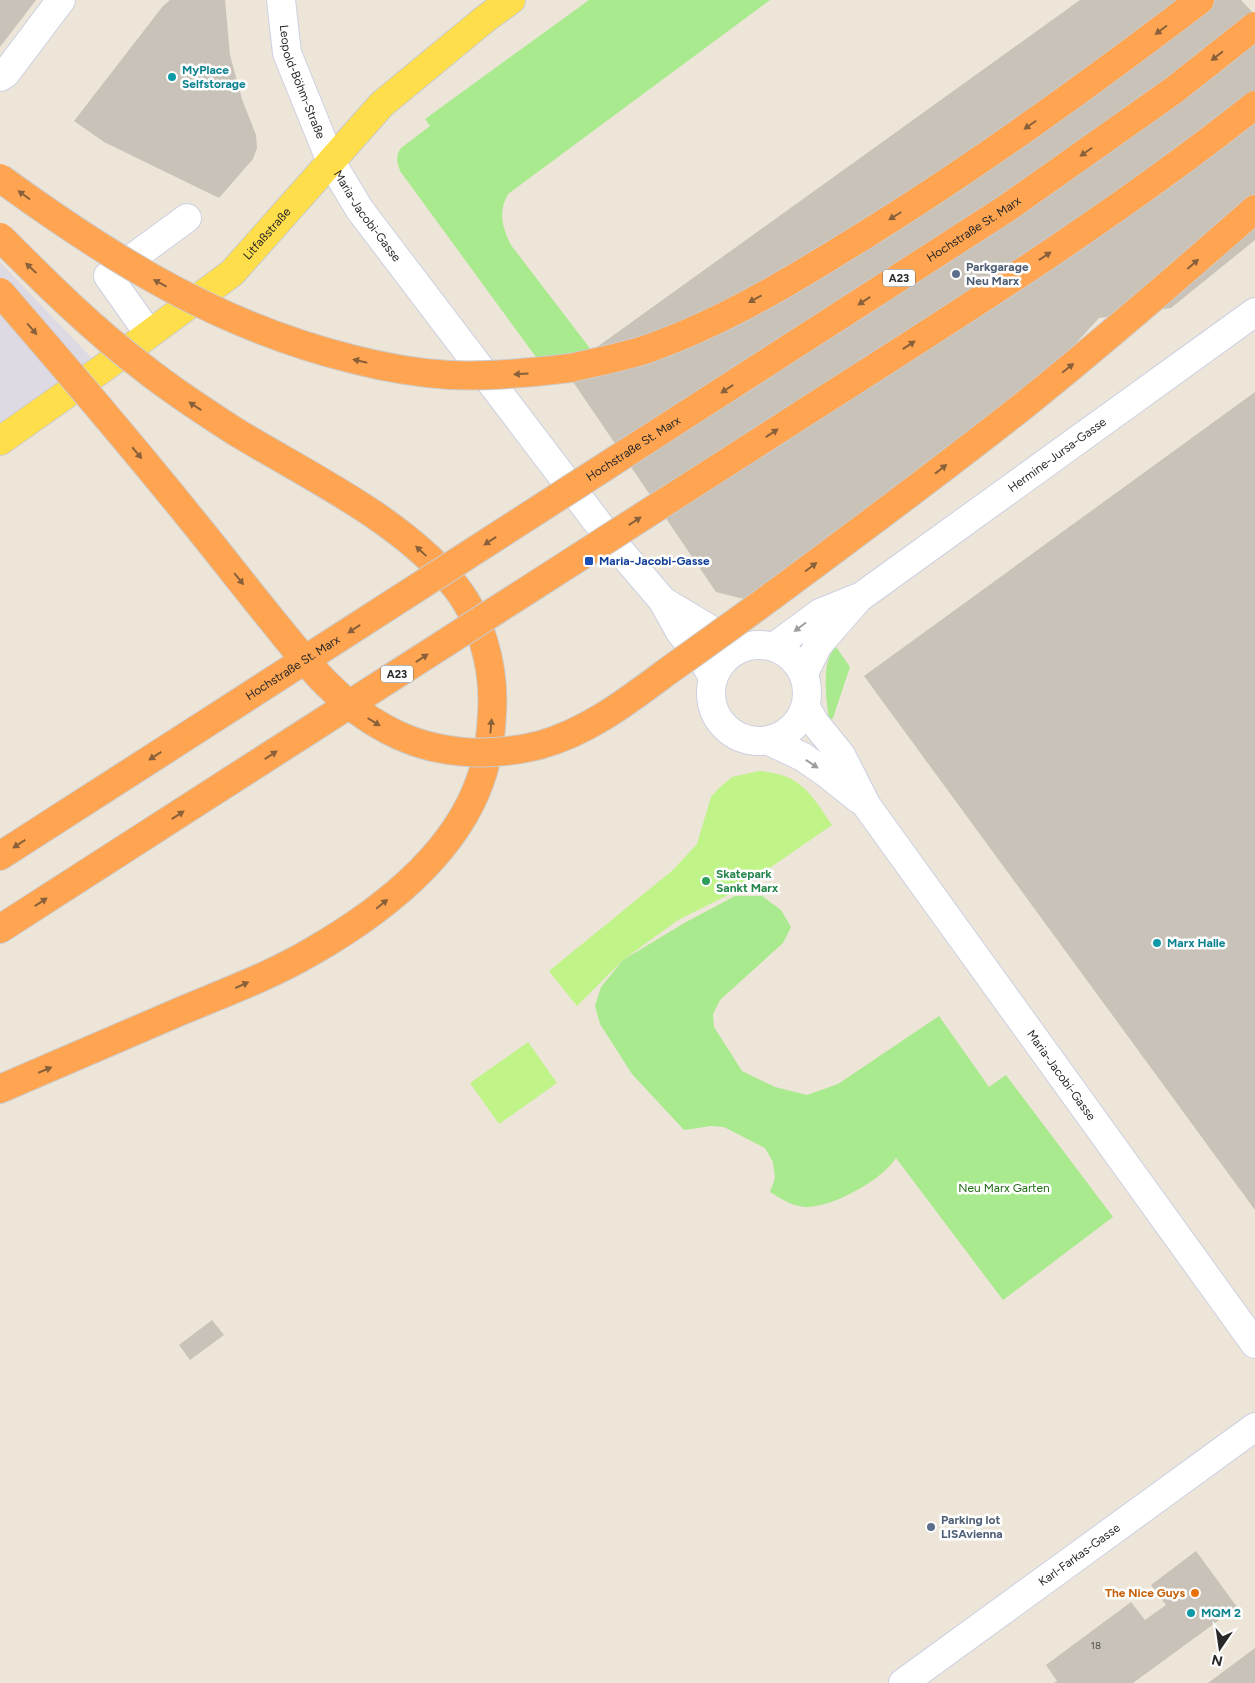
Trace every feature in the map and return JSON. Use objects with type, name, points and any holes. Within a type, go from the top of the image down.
[{"type":"highway","points":[[0,178],[96,245],[148,277],[216,312],[286,340],[367,363],[448,375],[491,376],[570,368],[650,348],[689,332],[735,310],[811,268],[906,209],[1016,135],[1117,63],[1200,0]]},
{"type":"highway","name":"Hochstraße St. Marx","points":[[0,856],[1007,208],[1174,90],[1255,26]]},
{"type":"highway","name":"A23","points":[[0,929],[948,320],[1130,198],[1219,134],[1255,105]]},
{"type":"highway","points":[[0,292],[68,370],[310,668],[336,693],[362,715],[408,740],[460,752],[488,753],[514,751],[564,736],[598,720],[633,697],[903,499],[1028,402],[1136,313],[1255,209]]},
{"type":"highway","points":[[0,238],[97,329],[144,369],[236,432],[357,503],[413,544],[451,581],[466,602],[476,622],[484,646],[490,673],[493,703],[487,759],[480,782],[469,806],[449,837],[413,878],[380,906],[310,953],[0,1089]]},
{"type":"main road","name":"Litfaßstraße","points":[[0,441],[232,273],[382,104],[485,19],[511,0]]},
{"type":"street","points":[[0,77],[6,73],[61,0]]},
{"type":"street","name":"Leopold-Böhm-Straße","points":[[281,0],[287,53],[331,162]]},
{"type":"street","name":"Maria-Jacobi-Gasse","points":[[331,162],[360,210],[610,538],[663,601],[680,632],[713,677]]},
{"type":"street","points":[[150,334],[108,276],[187,218]]},
{"type":"street","name":"Hermine-Jursa-Gasse","points":[[804,673],[818,645],[859,598],[1255,312]]},
{"type":"street","name":"Hermine-Jursa-Gasse","points":[[761,646],[820,613],[859,598]]},
{"type":"street","name":"Maria-Jacobi-Gasse","points":[[663,601],[728,640],[761,646]]},
{"type":"street","points":[[761,646],[790,655],[804,673],[808,696],[806,708],[794,727],[783,736],[755,741],[741,738],[728,730],[718,719],[710,691],[713,677],[723,660],[734,651],[761,646]]},
{"type":"street","name":"Maria-Jacobi-Gasse","points":[[806,708],[815,723],[841,755],[867,806],[1255,1344]]},
{"type":"street","name":"Maria-Jacobi-Gasse","points":[[769,740],[826,773],[867,806]]},
{"type":"street","name":"Karl-Farkas-Gasse","points":[[902,1683],[1255,1427]]},
{"type":"shaded area","points":[[0,262],[102,369],[0,441]]},
{"type":"green space","points":[[589,0],[770,0],[508,194],[503,207],[502,220],[511,245],[592,351],[552,379],[400,171],[397,161],[401,148],[430,126],[425,119]]},
{"type":"green space","points":[[836,647],[850,667],[833,718],[829,720],[826,671],[831,653]]},
{"type":"green space","name":"Skatepark Sankt Marx","points":[[759,771],[785,776],[795,781],[811,795],[832,825],[736,891],[678,920],[623,960],[577,1006],[549,971],[673,870],[697,844],[711,797],[720,787],[732,777]]},
{"type":"green space","name":"Neu Marx Garten","points":[[735,896],[762,896],[781,910],[791,927],[783,943],[720,1000],[713,1014],[714,1027],[742,1071],[775,1087],[807,1095],[838,1084],[939,1016],[989,1087],[1006,1075],[1113,1217],[1003,1300],[896,1158],[880,1175],[842,1198],[829,1203],[805,1207],[791,1204],[770,1192],[775,1178],[773,1162],[765,1148],[724,1127],[711,1126],[684,1130],[632,1074],[600,1024],[595,1006],[601,987],[623,960],[686,922]]},
{"type":"green space","points":[[528,1042],[557,1083],[499,1124],[470,1083]]},
{"type":"building","points":[[0,0],[36,0],[0,47]]},
{"type":"building","name":"MyPlace Selfstorage","points":[[170,0],[225,0],[230,55],[242,99],[256,135],[257,148],[253,159],[219,198],[104,142],[74,121],[163,6]]},
{"type":"building","name":"Parkgarage Neu Marx","points":[[1080,0],[1241,0],[1255,15],[1255,240],[1171,308],[1099,318],[1056,365],[764,604],[716,592],[565,370]]},
{"type":"building","name":"Marx Halle","points":[[1255,392],[1255,1210],[864,676]]},
{"type":"building","points":[[212,1320],[224,1335],[190,1360],[179,1345]]},
{"type":"building","name":"MQM 2","points":[[1196,1551],[1237,1607],[1133,1683],[1054,1683],[1057,1681],[1046,1665],[1131,1602],[1145,1620],[1166,1605],[1151,1585]]},
{"type":"building","points":[[1255,1648],[1255,1683],[1208,1683]]},
{"type":"place","name":"MyPlace Selfstorage","points":[[172,77]]},
{"type":"place","name":"Parkgarage Neu Marx","points":[[956,274]]},
{"type":"place","name":"Maria-Jacobi-Gasse","points":[[589,561]]},
{"type":"place","name":"Skatepark Sankt Marx","points":[[706,881]]},
{"type":"place","name":"Marx Halle","points":[[1157,943]]},
{"type":"place","name":"Parking lot LISAvienna","points":[[931,1527]]},
{"type":"place","name":"The Nice Guys","points":[[1195,1593]]},
{"type":"place","name":"MQM 2","points":[[1191,1613]]}]
